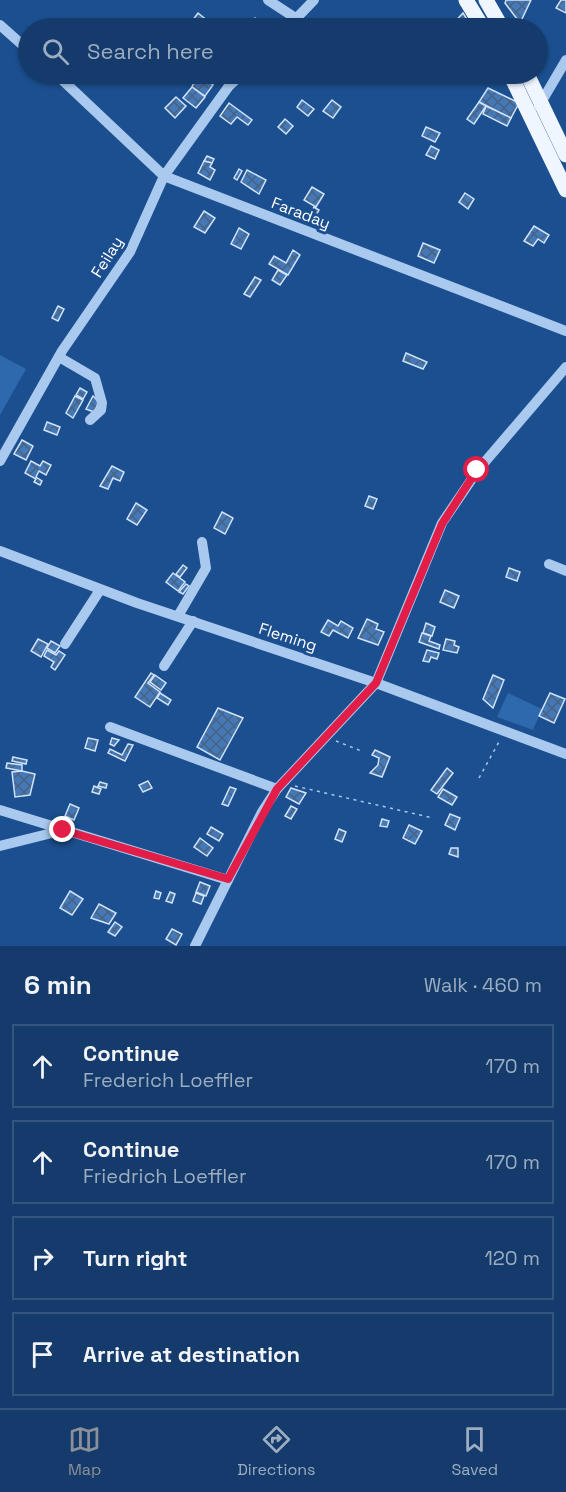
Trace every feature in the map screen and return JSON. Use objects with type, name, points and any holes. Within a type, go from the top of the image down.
[{"type":"main road","points":[[466,0],[477,18]]},
{"type":"main road","points":[[486,0],[496,18]]},
{"type":"main road","points":[[515,84],[566,190]]},
{"type":"main road","points":[[532,84],[566,155]]},
{"type":"street","points":[[268,0],[295,18]]},
{"type":"street","points":[[298,18],[314,0]]},
{"type":"street","points":[[0,25],[18,41]]},
{"type":"street","points":[[532,115],[566,60]]},
{"type":"street","name":"Faraday","points":[[67,84],[164,176],[566,331]]},
{"type":"street","name":"Feilay","points":[[0,461],[59,357],[130,252],[164,176],[231,84]]},
{"type":"street","points":[[59,357],[94,378],[102,403],[101,410],[90,420]]},
{"type":"street","points":[[195,946],[228,879],[280,786],[324,736],[376,683],[442,524],[477,470],[566,367]]},
{"type":"street","points":[[178,616],[206,568],[202,542]]},
{"type":"street","name":"Fleming","points":[[0,551],[100,590],[376,683],[566,754]]},
{"type":"street","points":[[549,564],[566,571]]},
{"type":"street","points":[[65,644],[100,590]]},
{"type":"street","points":[[164,666],[193,621]]},
{"type":"street","points":[[110,727],[280,786]]},
{"type":"street","points":[[0,810],[228,879]]},
{"type":"street","points":[[0,846],[63,830]]},
{"type":"path","points":[[479,778],[505,731]]},
{"type":"path","points":[[324,736],[364,752]]},
{"type":"path","points":[[280,786],[433,818]]},
{"type":"shaded area","points":[[0,355],[26,369],[0,415]]},
{"type":"shaded area","points":[[508,693],[542,709],[533,730],[497,717]]},
{"type":"building","points":[[506,0],[531,0],[522,18],[516,18],[505,3]]},
{"type":"building","points":[[561,0],[566,0],[566,13],[556,8]]},
{"type":"building","points":[[198,13],[204,18],[194,18]]},
{"type":"building","points":[[193,84],[213,85],[205,96],[192,87]]},
{"type":"building","points":[[192,87],[205,97],[196,108],[183,98]]},
{"type":"building","points":[[488,88],[519,103],[511,118],[479,102]]},
{"type":"building","points":[[176,97],[186,106],[175,118],[165,108]]},
{"type":"building","points":[[302,100],[314,109],[308,116],[297,107]]},
{"type":"building","points":[[332,100],[341,107],[333,118],[323,111]]},
{"type":"building","points":[[479,102],[486,106],[474,124],[467,119]]},
{"type":"building","points":[[229,103],[252,120],[248,125],[237,117],[231,124],[220,116]]},
{"type":"building","points":[[486,106],[511,118],[507,126],[483,114]]},
{"type":"building","points":[[285,119],[293,126],[286,134],[278,127]]},
{"type":"building","points":[[426,127],[440,133],[435,142],[422,136]]},
{"type":"building","points":[[431,146],[439,150],[435,159],[426,155]]},
{"type":"building","points":[[207,156],[214,159],[212,163],[204,161]]},
{"type":"building","points":[[204,161],[212,163],[210,167],[215,170],[210,180],[198,173]]},
{"type":"building","points":[[239,169],[242,171],[237,180],[234,178]]},
{"type":"building","points":[[247,170],[266,180],[259,194],[241,182]]},
{"type":"building","points":[[312,187],[324,194],[316,207],[304,200]]},
{"type":"building","points":[[465,193],[474,199],[468,209],[459,202]]},
{"type":"building","points":[[314,207],[319,210],[315,217],[310,214]]},
{"type":"building","points":[[204,211],[215,218],[205,233],[194,227]]},
{"type":"building","points":[[534,226],[549,235],[544,243],[538,239],[533,246],[524,241]]},
{"type":"building","points":[[239,228],[249,234],[241,249],[231,244]]},
{"type":"building","points":[[423,243],[440,250],[434,263],[418,256]]},
{"type":"building","points":[[293,250],[300,255],[288,275],[269,264],[274,256],[286,263]]},
{"type":"building","points":[[278,270],[287,275],[280,285],[272,280]]},
{"type":"building","points":[[255,277],[261,280],[250,297],[244,294]]},
{"type":"building","points":[[58,306],[64,309],[58,321],[52,318]]},
{"type":"building","points":[[406,353],[427,362],[423,369],[403,361]]},
{"type":"building","points":[[80,388],[87,392],[83,399],[76,395]]},
{"type":"building","points":[[75,396],[83,400],[73,418],[66,413]]},
{"type":"building","points":[[93,396],[99,402],[94,412],[86,409]]},
{"type":"building","points":[[47,422],[60,427],[57,435],[44,430]]},
{"type":"building","points":[[22,440],[33,446],[26,460],[14,454]]},
{"type":"building","points":[[31,461],[40,466],[43,461],[51,465],[46,475],[39,471],[36,477],[42,481],[40,485],[34,482],[36,479],[25,473]]},
{"type":"building","points":[[112,466],[124,472],[120,481],[113,478],[108,489],[100,486]]},
{"type":"building","points":[[369,496],[377,499],[373,509],[365,506]]},
{"type":"building","points":[[136,503],[147,510],[137,525],[127,519]]},
{"type":"building","points":[[222,512],[233,518],[225,534],[214,528]]},
{"type":"building","points":[[183,565],[187,568],[180,577],[176,574]]},
{"type":"building","points":[[509,568],[520,572],[517,581],[506,577]]},
{"type":"building","points":[[173,573],[185,582],[178,591],[166,582]]},
{"type":"building","points":[[186,584],[189,586],[183,594],[179,592]]},
{"type":"building","points":[[445,590],[459,596],[454,608],[440,602]]},
{"type":"building","points":[[367,619],[378,624],[376,629],[384,632],[378,645],[358,638]]},
{"type":"building","points":[[328,620],[338,626],[341,621],[353,628],[348,638],[333,630],[329,636],[321,632]]},
{"type":"building","points":[[426,623],[435,627],[432,636],[423,633]]},
{"type":"building","points":[[422,633],[431,636],[429,641],[440,645],[439,649],[419,642]]},
{"type":"building","points":[[38,639],[48,644],[41,657],[31,651]]},
{"type":"building","points":[[446,639],[455,641],[454,645],[459,647],[457,653],[443,650]]},
{"type":"building","points":[[51,641],[60,646],[55,653],[47,648]]},
{"type":"building","points":[[47,650],[56,655],[59,651],[65,655],[55,670],[51,667],[54,662],[44,656]]},
{"type":"building","points":[[427,650],[439,653],[437,659],[431,657],[429,662],[423,661]]},
{"type":"building","points":[[151,673],[154,675],[148,683],[160,692],[150,707],[135,697]]},
{"type":"building","points":[[155,675],[166,683],[161,690],[150,682]]},
{"type":"building","points":[[493,675],[504,680],[493,708],[483,699]]},
{"type":"building","points":[[160,693],[171,700],[168,705],[157,698]]},
{"type":"building","points":[[550,693],[565,699],[554,723],[539,716]]},
{"type":"building","points":[[218,708],[243,718],[220,760],[197,747]]},
{"type":"building","points":[[88,738],[98,740],[95,751],[85,748]]},
{"type":"building","points":[[112,738],[119,740],[114,746],[110,744]]},
{"type":"building","points":[[128,744],[133,745],[125,761],[108,753],[110,749],[122,755]]},
{"type":"building","points":[[375,750],[390,757],[382,777],[370,773],[378,765],[379,758],[372,755]]},
{"type":"building","points":[[13,757],[27,760],[26,764],[12,761]]},
{"type":"building","points":[[7,763],[22,765],[22,771],[6,768]]},
{"type":"building","points":[[447,768],[453,773],[437,794],[431,790]]},
{"type":"building","points":[[22,771],[35,774],[30,795],[15,797],[12,772]]},
{"type":"building","points":[[148,781],[152,788],[143,792],[139,785]]},
{"type":"building","points":[[100,782],[107,784],[106,788],[98,786]]},
{"type":"building","points":[[94,786],[101,789],[99,794],[92,792]]},
{"type":"building","points":[[230,787],[236,789],[228,806],[222,804]]},
{"type":"building","points":[[291,788],[306,793],[299,804],[286,797]]},
{"type":"building","points":[[443,789],[457,797],[452,805],[438,797]]},
{"type":"building","points":[[70,804],[79,808],[74,820],[65,816]]},
{"type":"building","points":[[291,806],[297,809],[291,819],[285,816]]},
{"type":"building","points":[[450,814],[460,818],[455,830],[445,825]]},
{"type":"building","points":[[382,819],[389,821],[387,827],[380,826]]},
{"type":"building","points":[[409,825],[422,831],[415,844],[403,838]]},
{"type":"building","points":[[211,827],[223,834],[219,841],[207,834]]},
{"type":"building","points":[[339,829],[346,832],[342,842],[335,839]]},
{"type":"building","points":[[200,838],[213,848],[207,856],[194,847]]},
{"type":"building","points":[[451,848],[458,848],[458,857],[449,854]]},
{"type":"building","points":[[200,882],[210,886],[206,896],[196,892]]},
{"type":"building","points":[[70,891],[83,899],[72,915],[60,908]]},
{"type":"building","points":[[156,891],[161,893],[159,899],[154,898]]},
{"type":"building","points":[[170,892],[175,894],[172,903],[166,901]]},
{"type":"building","points":[[196,893],[204,896],[201,904],[193,901]]},
{"type":"building","points":[[99,904],[116,913],[109,924],[91,918]]},
{"type":"building","points":[[115,922],[122,927],[115,936],[108,932]]},
{"type":"building","points":[[172,929],[182,934],[176,945],[166,939]]},
{"type":"route","points":[[63,830],[104,840],[228,879],[262,812],[277,789],[324,736],[376,683],[442,524],[477,470]]}]
